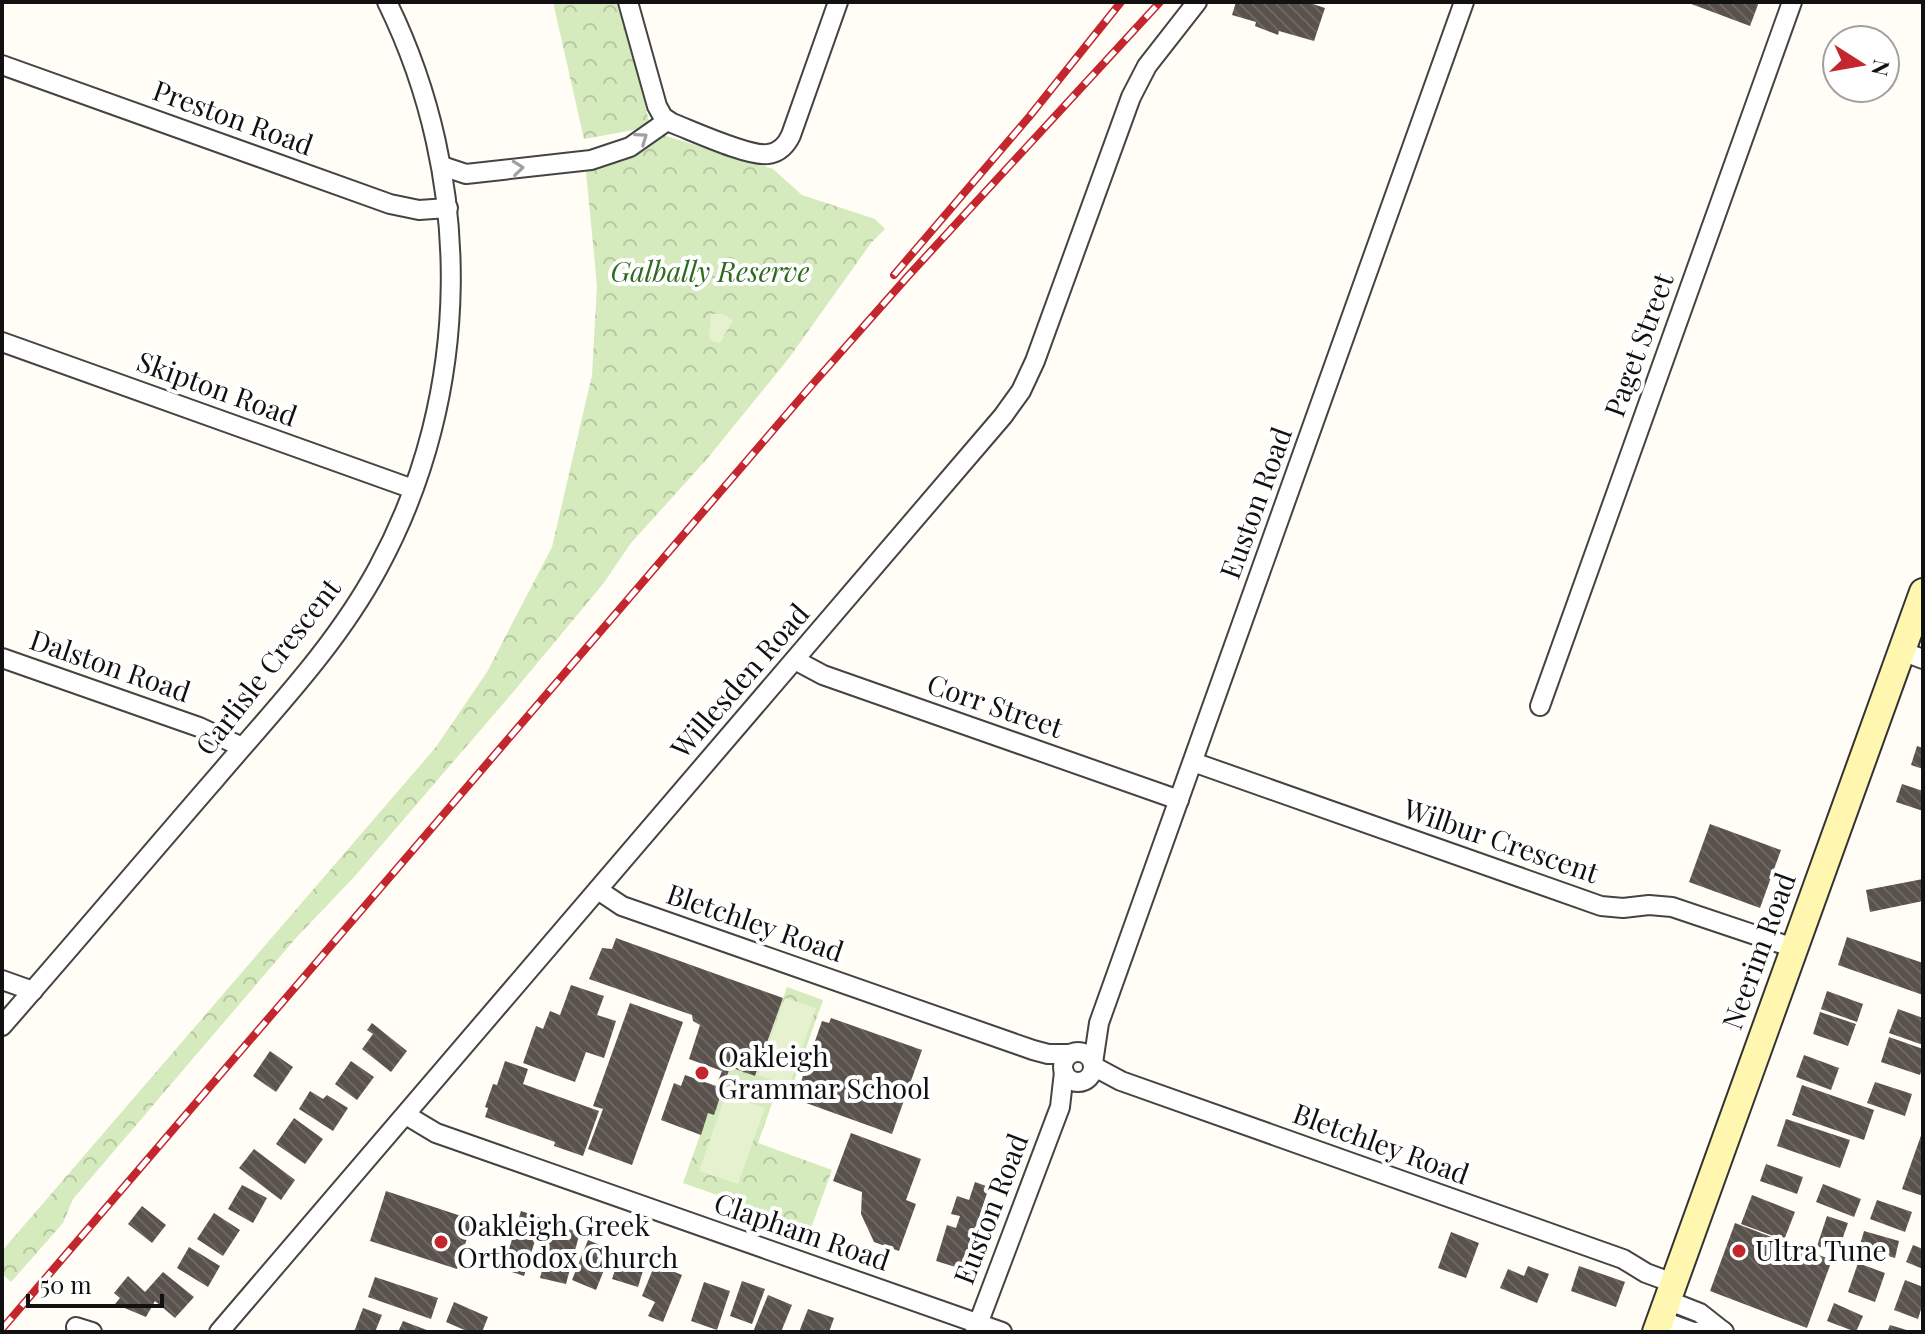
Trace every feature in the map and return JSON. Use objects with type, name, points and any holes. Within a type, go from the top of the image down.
[{"type":"street","name":"Carlisle Crescent","points":[[2,1026],[326,647],[357,603],[391,543],[413,489],[431,435],[445,362],[451,270],[448,208],[442,166],[424,90],[387,2]]},
{"type":"street","points":[[628,2],[657,106],[667,121],[756,153],[769,154],[778,150],[791,135],[838,2]]},
{"type":"street","name":"Willesden Road","points":[[219,1332],[993,428],[1021,391],[1035,361],[1131,97],[1147,66],[1197,2]]},
{"type":"street","name":"Euston Road","points":[[1060,1107],[1089,1072],[1099,1023],[1464,2]]},
{"type":"street","name":"Paget Street","points":[[1540,706],[1792,2]]},
{"type":"street","name":"Preston Road","points":[[2,65],[402,208],[428,211],[448,208]]},
{"type":"street","points":[[442,166],[466,174],[591,160],[630,147],[667,121]]},
{"type":"street","name":"Skipton Road","points":[[2,342],[413,489]]},
{"type":"street","name":"Neerim Road","points":[[1667,1301],[1794,948],[1912,655],[1923,592]]},
{"type":"street","name":"Dalston Road","points":[[2,658],[199,727],[242,747]]},
{"type":"street","name":"Corr Street","points":[[795,660],[823,675],[1179,800]]},
{"type":"street","name":"Wilbur Crescent","points":[[1193,762],[1601,906],[1672,907],[1794,948]]},
{"type":"street","name":"Bletchley Road","points":[[598,890],[622,906],[1067,1062]]},
{"type":"street","points":[[2,980],[33,991]]},
{"type":"street","name":"Euston Road","points":[[976,1328],[1060,1107],[1067,1062],[1087,1042],[1099,1023]]},
{"type":"street","points":[[1085,1053],[1089,1072],[1074,1081],[1067,1062],[1085,1053]]},
{"type":"street","name":"Bletchley Road","points":[[1089,1072],[1623,1259],[1646,1273],[1693,1332],[1724,1332]]},
{"type":"street","name":"Clapham Road","points":[[406,1115],[436,1133],[976,1328],[1002,1332]]},
{"type":"green space","points":[[553,2],[617,2],[629,33],[650,127],[584,139]]},
{"type":"green space","name":"Galbally Reserve","points":[[663,135],[773,169],[802,195],[875,219],[885,229],[871,243],[789,358],[707,459],[631,543],[603,584],[514,691],[355,876],[295,939],[73,1199],[63,1223],[11,1282],[2,1274],[2,1251],[436,747],[487,672],[552,547],[592,375],[597,285],[586,172]]},
{"type":"green space","points":[[711,314],[723,314],[733,320],[720,343],[709,338]]},
{"type":"green space","points":[[787,987],[823,1000],[788,1099],[775,1095],[758,1143],[832,1170],[811,1228],[683,1183],[708,1113],[714,1114],[730,1067],[756,1076]]},
{"type":"green space","points":[[785,998],[816,1008],[789,1086],[758,1075]]},
{"type":"green space","points":[[726,1094],[765,1108],[738,1184],[699,1171]]},
{"type":"building","points":[[1236,2],[1307,2],[1325,8],[1314,41],[1279,31],[1278,35],[1255,26],[1256,22],[1232,15]]},
{"type":"building","points":[[1686,2],[1759,2],[1750,26]]},
{"type":"building","points":[[1917,746],[1923,748],[1923,769],[1911,765]]},
{"type":"building","points":[[1902,784],[1923,791],[1923,811],[1896,802]]},
{"type":"building","points":[[1710,824],[1781,850],[1760,908],[1689,882]]},
{"type":"building","points":[[1923,879],[1923,901],[1870,912],[1866,890]]},
{"type":"building","points":[[1847,937],[1923,963],[1923,995],[1838,965]]},
{"type":"building","points":[[616,938],[783,998],[755,1076],[730,1067],[714,1115],[708,1113],[701,1135],[661,1120],[674,1083],[681,1086],[685,1075],[716,1086],[722,1071],[689,1059],[700,1025],[693,1021],[692,1015],[589,979],[602,948],[612,949]]},
{"type":"building","points":[[571,985],[604,996],[597,1015],[616,1021],[604,1058],[586,1052],[575,1082],[523,1063],[536,1026],[543,1029],[550,1011],[560,1015]]},
{"type":"building","points":[[1827,991],[1863,1004],[1857,1022],[1821,1009]]},
{"type":"building","points":[[630,1003],[683,1022],[632,1165],[588,1149],[603,1109],[593,1106]]},
{"type":"building","points":[[1898,1009],[1923,1018],[1923,1045],[1889,1033]]},
{"type":"building","points":[[1820,1012],[1856,1024],[1848,1046],[1813,1034]]},
{"type":"building","points":[[831,1018],[922,1050],[892,1134],[795,1099],[822,1021],[829,1023]]},
{"type":"building","points":[[372,1023],[407,1051],[391,1072],[362,1049],[373,1034],[367,1030]]},
{"type":"building","points":[[1889,1037],[1923,1049],[1920,1075],[1881,1062]]},
{"type":"building","points":[[270,1051],[293,1067],[276,1092],[253,1076]]},
{"type":"building","points":[[1804,1055],[1839,1068],[1831,1090],[1796,1077]]},
{"type":"building","points":[[351,1061],[374,1077],[357,1100],[335,1084]]},
{"type":"building","points":[[505,1061],[528,1069],[523,1084],[599,1111],[583,1156],[554,1146],[555,1142],[485,1117],[493,1084],[497,1085]]},
{"type":"building","points":[[1875,1082],[1912,1094],[1905,1116],[1867,1103]]},
{"type":"building","points":[[1802,1085],[1874,1110],[1864,1140],[1792,1115]]},
{"type":"building","points":[[310,1091],[323,1099],[327,1095],[348,1108],[333,1131],[299,1109]]},
{"type":"building","points":[[294,1118],[323,1139],[305,1164],[276,1144]]},
{"type":"building","points":[[1786,1119],[1850,1140],[1840,1168],[1777,1146]]},
{"type":"building","points":[[1923,1130],[1923,1196],[1902,1189]]},
{"type":"building","points":[[851,1133],[921,1159],[906,1200],[916,1204],[899,1251],[874,1242],[861,1214],[862,1192],[833,1181]]},
{"type":"building","points":[[254,1149],[295,1180],[281,1200],[239,1168]]},
{"type":"building","points":[[1766,1164],[1803,1177],[1797,1194],[1760,1181]]},
{"type":"building","points":[[975,1182],[989,1187],[962,1269],[936,1261],[947,1225],[956,1228],[960,1216],[951,1214],[957,1196],[969,1200]]},
{"type":"building","points":[[1823,1184],[1861,1199],[1854,1217],[1816,1202]]},
{"type":"building","points":[[242,1185],[267,1198],[253,1223],[228,1209]]},
{"type":"building","points":[[386,1191],[473,1220],[457,1269],[370,1241]]},
{"type":"building","points":[[1752,1195],[1795,1212],[1784,1240],[1741,1224]]},
{"type":"building","points":[[1877,1200],[1912,1212],[1905,1232],[1870,1219]]},
{"type":"building","points":[[142,1206],[166,1225],[152,1243],[128,1224]]},
{"type":"building","points":[[521,1211],[542,1218],[524,1276],[506,1270],[511,1253],[508,1252]]},
{"type":"building","points":[[214,1213],[240,1230],[223,1256],[197,1239]]},
{"type":"building","points":[[1827,1216],[1848,1223],[1837,1254],[1817,1246]]},
{"type":"building","points":[[1735,1223],[1832,1260],[1807,1328],[1710,1291]]},
{"type":"building","points":[[553,1225],[580,1232],[566,1284],[540,1278]]},
{"type":"building","points":[[1864,1231],[1899,1241],[1895,1258],[1859,1248]]},
{"type":"building","points":[[1451,1232],[1479,1243],[1466,1278],[1438,1268]]},
{"type":"building","points":[[588,1240],[612,1250],[596,1290],[572,1280]]},
{"type":"building","points":[[1913,1245],[1923,1249],[1923,1269],[1906,1262]]},
{"type":"building","points":[[189,1247],[220,1266],[208,1287],[177,1268]]},
{"type":"building","points":[[621,1252],[646,1261],[638,1287],[612,1279]]},
{"type":"building","points":[[1858,1263],[1885,1273],[1875,1302],[1848,1292]]},
{"type":"building","points":[[655,1264],[682,1275],[663,1322],[648,1316],[655,1302],[642,1296]]},
{"type":"building","points":[[1528,1266],[1549,1274],[1537,1303],[1500,1288],[1508,1269],[1524,1276]]},
{"type":"building","points":[[1579,1266],[1625,1282],[1616,1307],[1571,1291]]},
{"type":"building","points":[[163,1272],[194,1297],[175,1318],[155,1301],[146,1317],[115,1304],[120,1298],[114,1293],[128,1276],[145,1292]]},
{"type":"building","points":[[375,1277],[438,1298],[431,1319],[368,1297]]},
{"type":"building","points":[[1905,1280],[1923,1287],[1923,1303],[1918,1319],[1894,1310]]},
{"type":"building","points":[[742,1281],[765,1289],[752,1324],[730,1316]]},
{"type":"building","points":[[704,1282],[730,1291],[717,1330],[691,1321]]},
{"type":"building","points":[[768,1295],[792,1305],[781,1332],[753,1332]]},
{"type":"building","points":[[454,1302],[488,1317],[482,1332],[469,1332],[446,1322]]},
{"type":"building","points":[[1834,1303],[1863,1316],[1856,1332],[1827,1321]]},
{"type":"building","points":[[363,1308],[382,1315],[375,1332],[354,1332]]},
{"type":"building","points":[[808,1309],[834,1318],[829,1332],[799,1332]]},
{"type":"building","points":[[403,1321],[432,1332],[398,1332]]},
{"type":"building","points":[[1890,1325],[1910,1331],[1910,1332],[1887,1332]]},
{"type":"railway","points":[[894,275],[1029,117],[1121,2]]},
{"type":"railway","points":[[2,1329],[811,386],[1160,2]]},
{"type":"place","name":"Oakleigh Grammar School","points":[[702,1073]]},
{"type":"place","name":"Oakleigh Greek Orthodox Church","points":[[441,1242]]},
{"type":"place","name":"Ultra Tune","points":[[1739,1251]]}]
